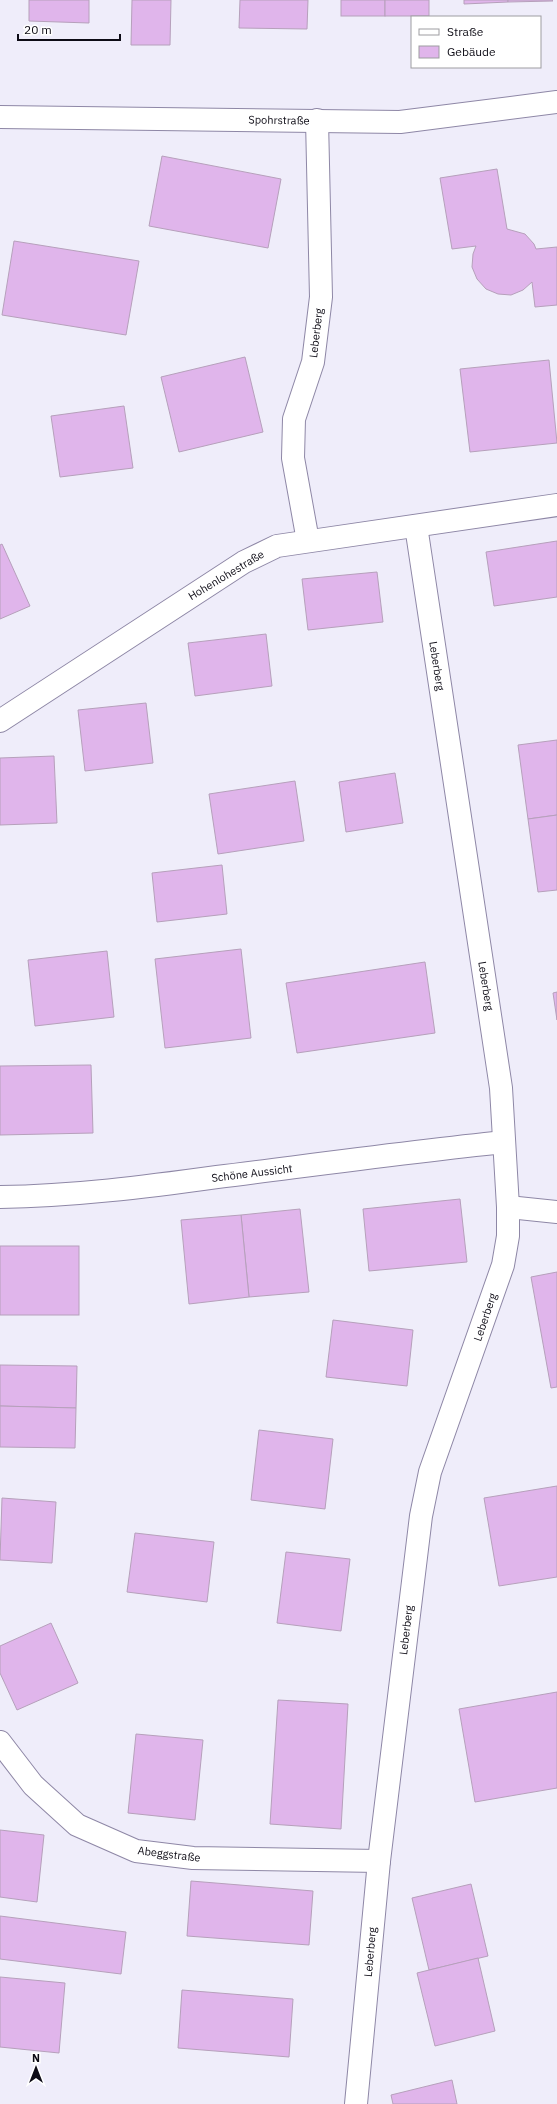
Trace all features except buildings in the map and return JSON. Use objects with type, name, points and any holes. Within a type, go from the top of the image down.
[{"type":"street","name":"Spohrstraße","points":[[0,117],[400,122],[557,102]]},
{"type":"street","name":"Leberberg","points":[[308,541],[293,458],[294,419],[313,362],[321,297],[317,120]]},
{"type":"street","name":"Hohenlohestraße","points":[[0,722],[244,562],[277,546],[557,505]]},
{"type":"street","name":"Leberberg","points":[[356,2104],[379,1862],[421,1516],[430,1472],[503,1265],[508,1236],[508,1207],[501,1088],[416,526]]},
{"type":"street","name":"Schöne Aussicht","points":[[0,1197],[40,1197],[106,1192],[441,1148],[504,1142]]},
{"type":"street","points":[[508,1207],[557,1212]]},
{"type":"street","name":"Abeggstraße","points":[[0,1742],[33,1785],[77,1825],[136,1851],[193,1858],[379,1862]]}]
